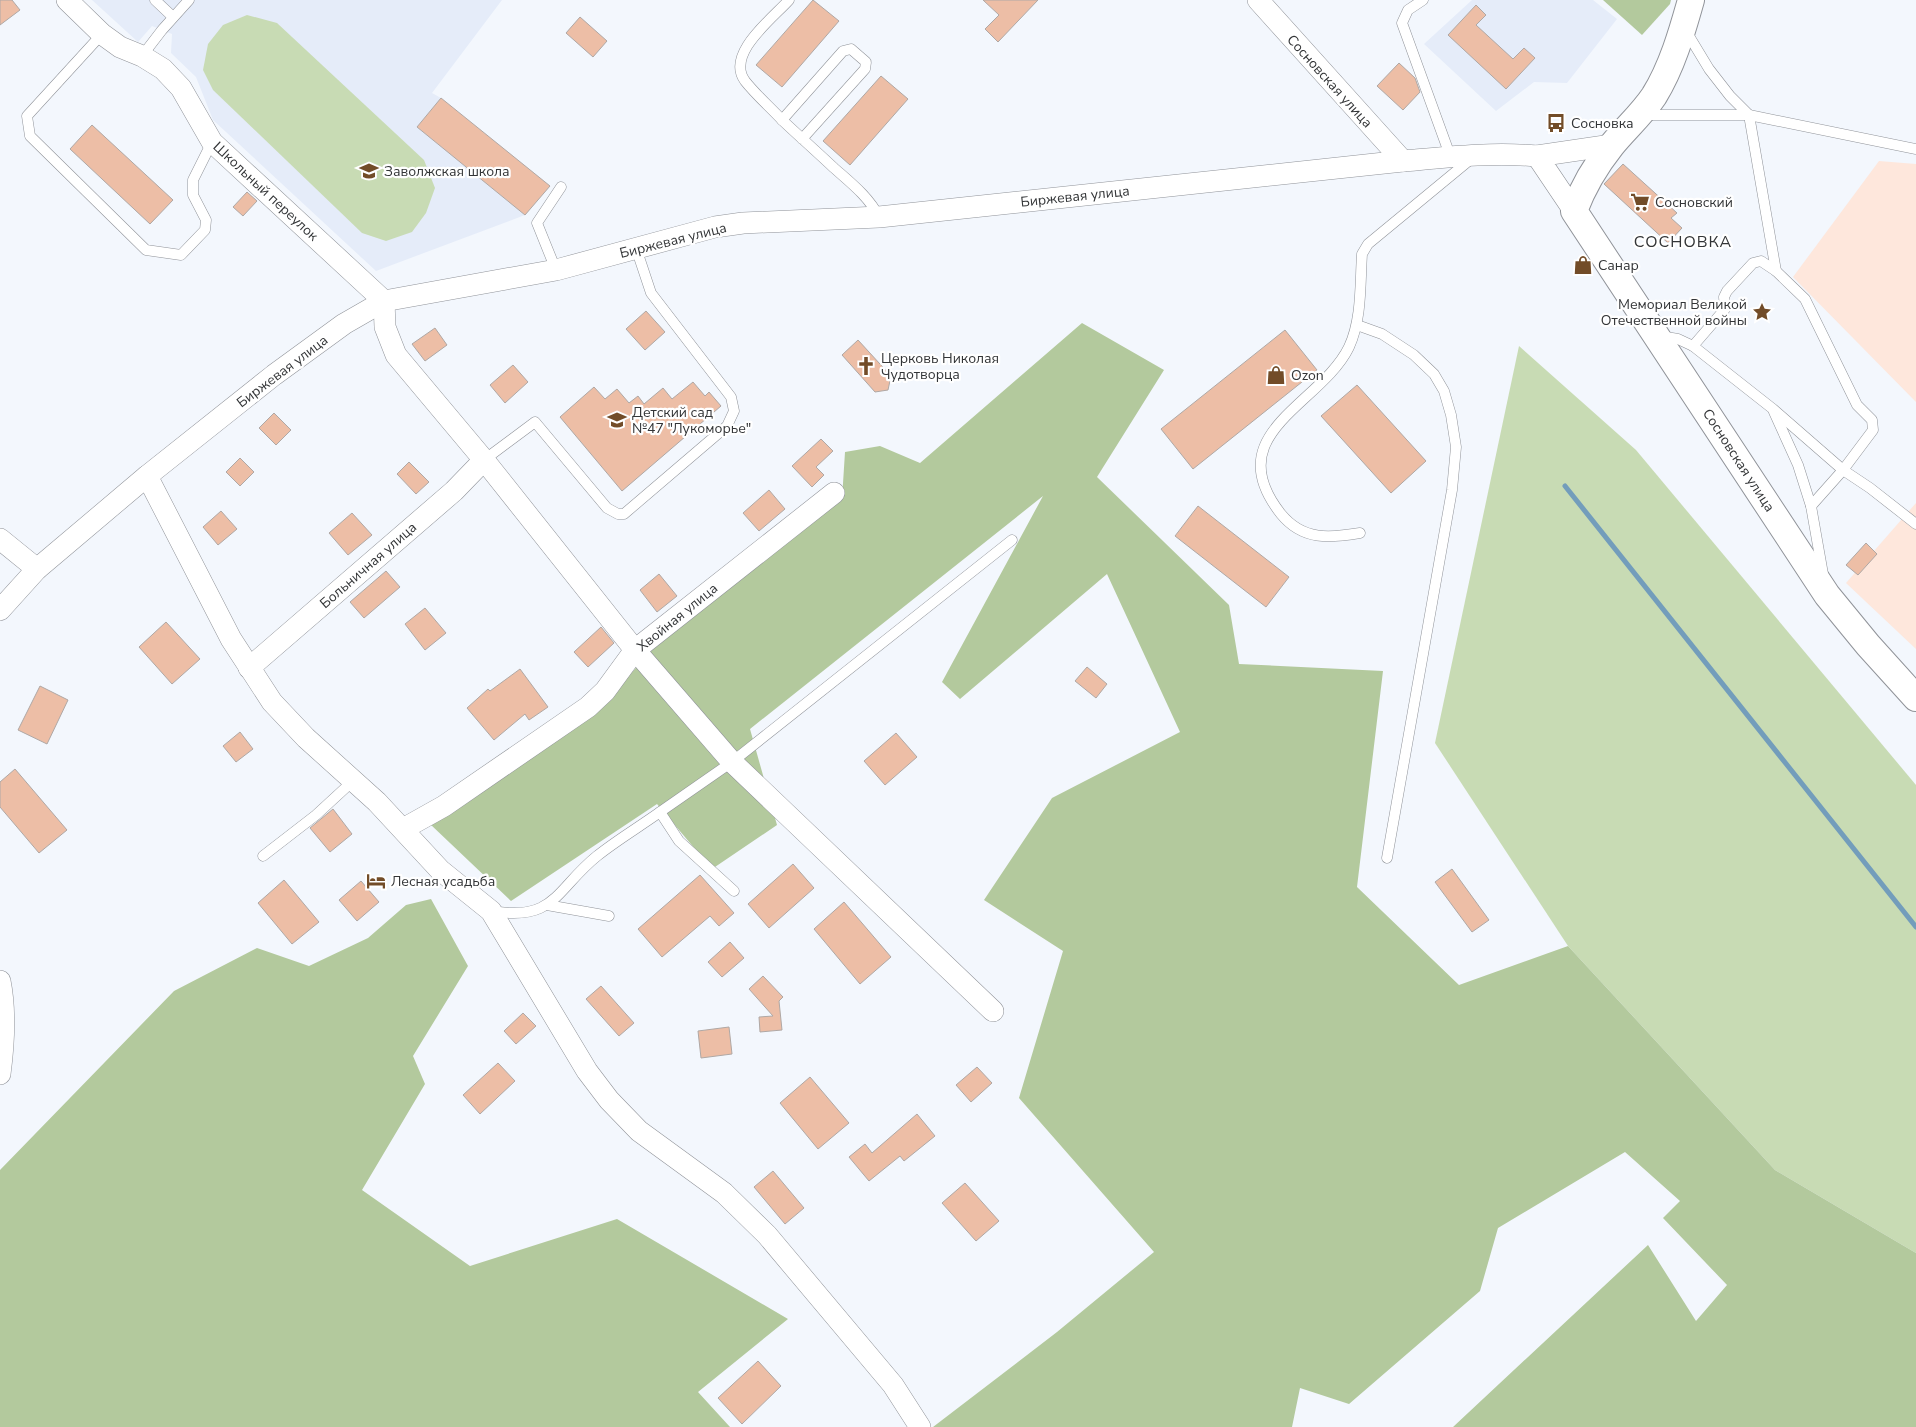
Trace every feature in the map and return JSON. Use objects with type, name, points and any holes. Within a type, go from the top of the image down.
[{"type":"street","name":"Школьный переулок","points":[[67,0],[102,34],[163,70],[181,88],[212,142],[384,300]]},
{"type":"street","name":"Сосновская улица","points":[[1258,0],[1403,161]]},
{"type":"street","points":[[1574,211],[1581,193],[1595,169],[1612,145],[1640,115],[1655,94],[1669,66],[1691,0]]},
{"type":"street","name":"Биржевая улица","points":[[0,610],[37,569],[147,476],[274,375],[344,324],[384,300],[556,270],[715,227],[743,223],[879,217],[1403,161],[1507,153],[1537,156],[1612,145]]},
{"type":"street","points":[[1537,156],[1574,211]]},
{"type":"street","name":"Сосновская улица","points":[[1574,211],[1827,595],[1868,646],[1916,698]]},
{"type":"street","points":[[384,300],[386,328],[396,355],[484,460],[635,650],[732,762],[993,1011]]},
{"type":"street","name":"Больничная улица","points":[[249,668],[454,491],[484,460]]},
{"type":"street","points":[[147,476],[230,639],[279,710],[306,738],[354,780],[403,829],[440,870],[491,911],[587,1071],[609,1100],[639,1131],[724,1193],[767,1235],[894,1385],[920,1427]]},
{"type":"street","name":"Хвойная улица","points":[[403,829],[444,806],[588,707],[605,690],[635,650],[834,493]]},
{"type":"street","points":[[0,539],[37,569]]},
{"type":"street","points":[[0,981],[3,996],[3,1054],[0,1074]]},
{"type":"lane","points":[[155,0],[173,17]]},
{"type":"lane","points":[[142,56],[189,0]]},
{"type":"lane","points":[[789,0],[747,44],[739,63],[744,79],[782,120],[865,196],[879,217]]},
{"type":"lane","points":[[1423,0],[1408,10],[1402,23],[1447,147],[1448,157]]},
{"type":"lane","points":[[1683,27],[1709,69],[1730,96],[1749,116],[1776,271]]},
{"type":"lane","points":[[102,34],[28,116],[30,136],[146,250],[181,255],[204,230],[206,220],[193,195],[193,180],[212,142]]},
{"type":"lane","points":[[782,120],[843,51],[851,49],[866,62],[865,69],[802,138]]},
{"type":"lane","points":[[1640,115],[1749,116],[1916,149]]},
{"type":"lane","points":[[1360,533],[1334,538],[1318,536],[1300,531],[1286,520],[1272,502],[1263,483],[1261,461],[1267,440],[1279,421],[1338,365],[1349,347],[1357,325],[1362,254],[1368,244],[1475,155]]},
{"type":"lane","points":[[556,270],[537,223],[561,187]]},
{"type":"lane","points":[[484,460],[535,422],[607,508],[618,514],[624,514],[728,426],[734,411],[731,397],[651,293],[636,248]]},
{"type":"lane","points":[[1693,346],[1725,308],[1724,296],[1727,291],[1752,264],[1761,262],[1776,271],[1805,299],[1857,405],[1872,420],[1873,430],[1843,470],[1811,506]]},
{"type":"lane","points":[[1357,325],[1382,334],[1414,355],[1434,374],[1444,391],[1451,415],[1456,447],[1452,490],[1387,858]]},
{"type":"lane","points":[[1657,335],[1693,346],[1773,410],[1843,470],[1870,488],[1916,524]]},
{"type":"lane","points":[[1773,410],[1798,464],[1811,506],[1827,595]]},
{"type":"lane","points":[[491,911],[513,915],[534,911],[547,905],[596,857],[732,762],[1012,540]]},
{"type":"lane","points":[[262,856],[316,815],[354,780]]},
{"type":"lane","points":[[660,812],[679,841],[734,891]]},
{"type":"lane","points":[[547,905],[609,916]]},
{"type":"shaded area","name":"Заволжская школа","points":[[92,0],[502,0],[432,93],[441,98],[417,127],[525,215],[376,271],[213,120],[196,77],[171,53],[172,34],[152,26],[138,42]]},
{"type":"shaded area","points":[[1472,0],[1593,0],[1617,19],[1567,83],[1534,82],[1496,111],[1424,44]]},
{"type":"shaded area","points":[[1879,161],[1916,164],[1916,402],[1793,277]]},
{"type":"shaded area","points":[[1916,503],[1916,649],[1846,583]]},
{"type":"green space","points":[[1603,0],[1671,0],[1670,4],[1642,35]]},
{"type":"green space","points":[[247,15],[277,23],[424,160],[435,188],[426,213],[412,232],[386,241],[362,233],[213,90],[203,70],[208,44],[223,25]]},
{"type":"green space","points":[[1082,323],[1164,370],[1097,477],[1229,605],[1239,664],[1383,671],[1357,887],[1459,985],[1568,946],[1775,1170],[1916,1253],[1916,1427],[1453,1427],[1648,1245],[1696,1321],[1727,1285],[1663,1218],[1680,1201],[1625,1152],[1498,1228],[1480,1291],[1349,1404],[1300,1388],[1292,1427],[933,1427],[1057,1332],[1154,1252],[1019,1098],[1063,951],[984,900],[1052,798],[1180,732],[1107,574],[960,699],[942,682],[1043,496],[750,729],[777,825],[712,869],[657,804],[511,901],[430,824],[597,713],[665,634],[842,499],[845,452],[880,446],[920,463]]},
{"type":"green space","points":[[1519,346],[1636,450],[1916,785],[1916,1253],[1775,1170],[1568,946],[1435,743]]},
{"type":"green space","points":[[431,899],[468,966],[413,1056],[425,1084],[362,1190],[470,1266],[617,1219],[788,1319],[698,1392],[730,1427],[0,1427],[0,1170],[174,991],[257,948],[309,966],[368,938],[406,905]]},
{"type":"building","points":[[0,0],[12,0],[20,10],[0,25]]},
{"type":"building","points":[[813,0],[839,21],[782,87],[756,65]]},
{"type":"building","points":[[983,0],[1038,0],[998,42],[985,29],[999,15]]},
{"type":"building","points":[[1476,5],[1486,15],[1476,25],[1513,59],[1524,48],[1535,58],[1506,89],[1448,35]]},
{"type":"building","points":[[580,17],[607,41],[593,57],[566,33]]},
{"type":"building","points":[[1399,63],[1415,78],[1420,92],[1403,110],[1377,86]]},
{"type":"building","points":[[881,76],[908,99],[850,165],[823,141]]},
{"type":"building","points":[[441,98],[550,186],[525,215],[417,127]]},
{"type":"building","points":[[92,125],[173,200],[150,224],[70,149]]},
{"type":"building","points":[[1623,164],[1677,213],[1671,218],[1682,228],[1668,243],[1604,184]]},
{"type":"building","points":[[247,192],[257,201],[243,216],[233,207]]},
{"type":"building","points":[[646,311],[665,332],[645,350],[626,329]]},
{"type":"building","points":[[435,328],[447,345],[425,361],[412,344]]},
{"type":"building","points":[[1285,330],[1317,370],[1193,469],[1161,429]]},
{"type":"building","name":"Церковь Николая Чудотворца","points":[[858,340],[891,376],[888,390],[875,392],[842,355]]},
{"type":"building","points":[[513,365],[528,382],[505,403],[490,385]]},
{"type":"building","points":[[693,382],[705,396],[709,392],[721,406],[622,491],[560,417],[594,387],[605,399],[617,389],[629,403],[638,396],[644,404],[663,388],[672,399]]},
{"type":"building","points":[[1357,385],[1426,461],[1391,493],[1321,416]]},
{"type":"building","points":[[274,413],[291,430],[276,445],[259,428]]},
{"type":"building","points":[[821,439],[833,451],[816,467],[824,475],[812,487],[792,466]]},
{"type":"building","points":[[240,458],[254,472],[240,486],[226,472]]},
{"type":"building","points":[[409,462],[429,482],[416,494],[397,474]]},
{"type":"building","points":[[769,490],[785,509],[759,531],[743,513]]},
{"type":"building","points":[[1198,506],[1289,577],[1266,607],[1175,536]]},
{"type":"building","points":[[221,511],[237,529],[218,545],[203,527]]},
{"type":"building","points":[[352,513],[372,535],[348,555],[329,533]]},
{"type":"building","points":[[1866,543],[1877,554],[1858,575],[1846,565]]},
{"type":"building","points":[[386,571],[400,587],[364,618],[350,602]]},
{"type":"building","points":[[659,574],[677,596],[657,612],[640,590]]},
{"type":"building","points":[[425,608],[446,633],[425,650],[405,624]]},
{"type":"building","points":[[166,622],[200,659],[172,684],[139,647]]},
{"type":"building","points":[[601,627],[614,643],[588,667],[574,652]]},
{"type":"building","points":[[1087,667],[1107,684],[1096,698],[1075,681]]},
{"type":"building","points":[[520,669],[548,707],[529,720],[525,714],[494,740],[467,708],[488,689],[490,691]]},
{"type":"building","points":[[40,686],[68,700],[47,744],[18,730]]},
{"type":"building","points":[[240,732],[253,749],[236,762],[223,746]]},
{"type":"building","points":[[896,733],[917,757],[885,785],[864,761]]},
{"type":"building","points":[[15,769],[67,830],[39,853],[0,807],[0,782]]},
{"type":"building","points":[[333,809],[352,834],[330,852],[310,828]]},
{"type":"building","points":[[793,864],[814,888],[769,928],[748,904]]},
{"type":"building","points":[[1452,869],[1489,920],[1472,932],[1435,882]]},
{"type":"building","points":[[700,875],[734,913],[719,926],[710,916],[662,957],[638,929]]},
{"type":"building","points":[[284,880],[319,922],[292,944],[258,903]]},
{"type":"building","points":[[361,881],[379,902],[357,921],[339,900]]},
{"type":"building","points":[[844,902],[891,957],[860,984],[814,929]]},
{"type":"building","points":[[730,942],[744,958],[722,977],[708,962]]},
{"type":"building","points":[[763,976],[783,997],[779,1001],[782,1030],[760,1032],[759,1017],[773,1016],[749,989]]},
{"type":"building","points":[[601,986],[634,1023],[619,1036],[586,999]]},
{"type":"building","points":[[523,1013],[536,1026],[516,1044],[504,1031]]},
{"type":"building","points":[[729,1027],[732,1054],[701,1058],[698,1031]]},
{"type":"building","points":[[498,1063],[515,1081],[480,1114],[463,1095]]},
{"type":"building","points":[[977,1067],[992,1083],[971,1102],[956,1085]]},
{"type":"building","points":[[810,1077],[849,1123],[818,1149],[780,1103]]},
{"type":"building","points":[[917,1114],[935,1136],[904,1161],[900,1156],[869,1181],[849,1157],[865,1144],[872,1153]]},
{"type":"building","points":[[773,1171],[804,1208],[785,1224],[754,1187]]},
{"type":"building","points":[[965,1183],[999,1221],[976,1241],[942,1203]]},
{"type":"building","points":[[758,1361],[781,1386],[742,1424],[718,1398]]},
{"type":"waterway","points":[[1565,486],[1916,927]]},
{"type":"place","name":"Сосновка","points":[[1556,123]]},
{"type":"place","name":"Заволжская школа","points":[[369,171]]},
{"type":"place","name":"Сосновский","points":[[1640,202]]},
{"type":"place","name":"Санар","points":[[1583,265]]},
{"type":"place","name":"Мемориал Великой Отечественной войны","points":[[1762,312]]},
{"type":"place","name":"Церковь Николая Чудотворца","points":[[866,366]]},
{"type":"place","name":"Ozon","points":[[1276,375]]},
{"type":"place","name":"Детский сад №47 \"Лукоморье\"","points":[[617,420]]},
{"type":"place","name":"Лесная усадьба","points":[[376,881]]},
{"type":"district","name":"СОСНОВКА","points":[[1683,241]]}]
